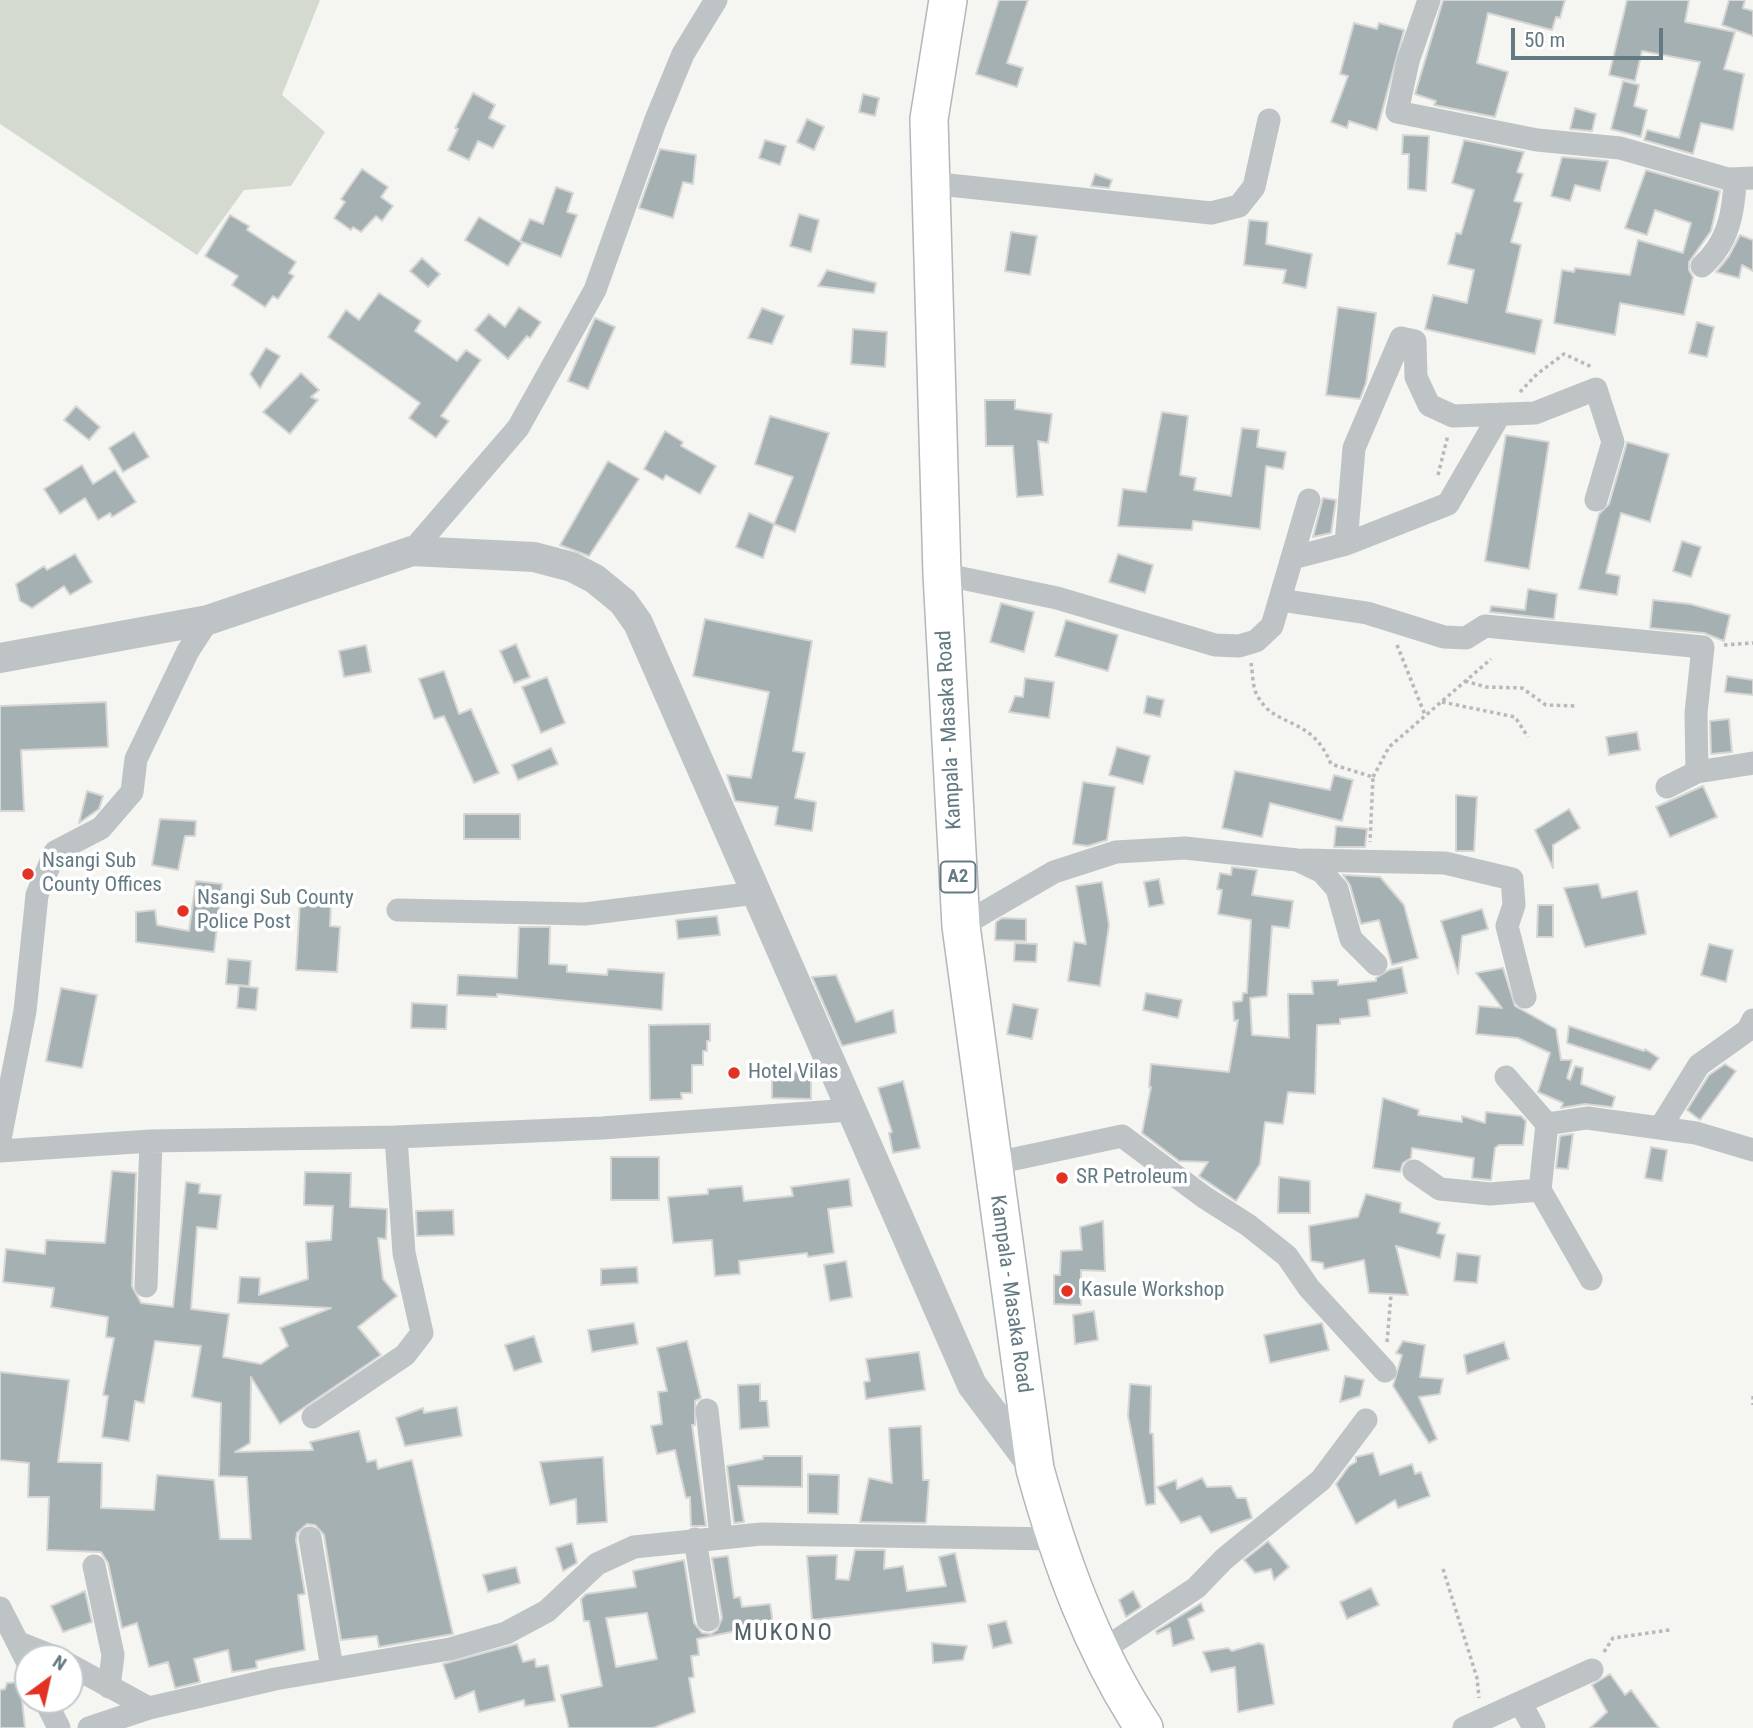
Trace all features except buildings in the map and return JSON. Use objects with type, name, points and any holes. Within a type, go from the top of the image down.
[{"type":"main road","name":"Kampala - Masaka Road","points":[[948,0],[929,119],[942,574],[961,926],[1035,1469],[1054,1539],[1101,1651],[1124,1697],[1144,1728]]},
{"type":"street","points":[[412,551],[518,428],[595,290],[683,54],[716,0]]},
{"type":"street","points":[[1429,0],[1408,61],[1397,112],[1537,140],[1620,148],[1744,179],[1719,252],[1702,267]]},
{"type":"street","points":[[930,183],[1211,213],[1239,206],[1254,187],[1269,120]]},
{"type":"street","points":[[1346,544],[1354,448],[1401,338],[1415,341],[1416,377],[1429,405],[1452,416],[1535,413],[1596,389],[1613,442],[1596,500]]},
{"type":"street","points":[[1292,558],[1346,544],[1448,504],[1500,414]]},
{"type":"street","points":[[942,574],[1057,598],[1215,645],[1249,643],[1256,641],[1272,626],[1309,500]]},
{"type":"street","points":[[0,658],[208,620],[412,551],[534,556],[572,567],[595,579],[623,602],[638,623],[972,1385],[1035,1469]]},
{"type":"street","points":[[1280,600],[1367,613],[1444,637],[1466,638],[1485,626],[1703,647],[1696,713],[1697,772]]},
{"type":"street","points":[[0,1139],[24,1011],[37,895],[41,884],[55,852],[101,828],[132,792],[136,759],[188,651],[208,620]]},
{"type":"street","points":[[1667,787],[1697,772],[1749,771]]},
{"type":"street","points":[[961,926],[1054,872],[1116,852],[1185,848],[1297,860],[1445,863],[1511,879],[1514,905],[1507,926],[1525,997]]},
{"type":"street","points":[[1297,860],[1322,872],[1337,889],[1351,939],[1376,964]]},
{"type":"street","points":[[398,910],[585,914],[756,893]]},
{"type":"street","points":[[1660,1128],[1699,1065],[1748,1030],[1753,1020]]},
{"type":"street","points":[[1506,1077],[1547,1124],[1540,1190],[1591,1279]]},
{"type":"street","points":[[0,1151],[151,1141],[396,1137],[602,1128],[850,1110]]},
{"type":"street","points":[[1547,1124],[1587,1118],[1696,1133],[1753,1150]]},
{"type":"street","points":[[992,1164],[1122,1136],[1205,1197],[1248,1224],[1287,1256],[1309,1287],[1385,1371]]},
{"type":"street","points":[[313,1417],[405,1355],[422,1334],[404,1253],[396,1137]]},
{"type":"street","points":[[146,1286],[151,1141]]},
{"type":"street","points":[[1414,1171],[1440,1189],[1490,1194],[1540,1190]]},
{"type":"street","points":[[707,1410],[721,1537]]},
{"type":"street","points":[[1101,1651],[1196,1588],[1224,1559],[1321,1480],[1366,1420]]},
{"type":"street","points":[[89,1728],[149,1708],[332,1668],[450,1649],[506,1633],[547,1611],[597,1564],[613,1554],[634,1547],[761,1534],[1054,1539]]},
{"type":"street","points":[[310,1538],[332,1668]]},
{"type":"street","points":[[695,1539],[708,1620]]},
{"type":"street","points":[[94,1566],[113,1655],[109,1687]]},
{"type":"street","points":[[0,1608],[18,1644]]},
{"type":"street","points":[[1472,1725],[1592,1670]]},
{"type":"street","points":[[84,1673],[149,1708]]},
{"type":"street","points":[[1521,1704],[1534,1728]]},
{"type":"path","points":[[1500,414],[1537,374],[1564,354],[1590,364],[1603,386],[1596,389]]},
{"type":"path","points":[[1429,511],[1452,416]]},
{"type":"path","points":[[1367,613],[1395,641],[1425,715]]},
{"type":"path","points":[[1249,643],[1255,693],[1268,712],[1305,728],[1324,745],[1331,764],[1373,778]]},
{"type":"path","points":[[1703,647],[1753,643]]},
{"type":"path","points":[[1369,862],[1373,778],[1389,747],[1491,659]]},
{"type":"path","points":[[1465,681],[1486,687],[1522,688],[1546,705],[1576,706]]},
{"type":"path","points":[[1442,702],[1515,717],[1528,737]]},
{"type":"path","points":[[1385,1371],[1391,1295]]},
{"type":"path","points":[[1753,1396],[1753,1405]]},
{"type":"path","points":[[1443,1569],[1477,1678],[1472,1725]]},
{"type":"path","points":[[1592,1670],[1613,1638],[1670,1630]]},
{"type":"shaded area","points":[[0,0],[320,0],[282,95],[325,132],[291,186],[244,190],[197,255],[0,124]]},
{"type":"place","name":"Nsangi Sub County Offices","points":[[28,874]]},
{"type":"place","name":"Nsangi Sub County Police Post","points":[[183,911]]},
{"type":"place","name":"Hotel Vilas","points":[[734,1073]]},
{"type":"place","name":"SR Petroleum","points":[[1062,1178]]},
{"type":"place","name":"Kasule Workshop","points":[[1067,1291]]},
{"type":"district","name":"MUKONO","points":[[784,1634]]}]
